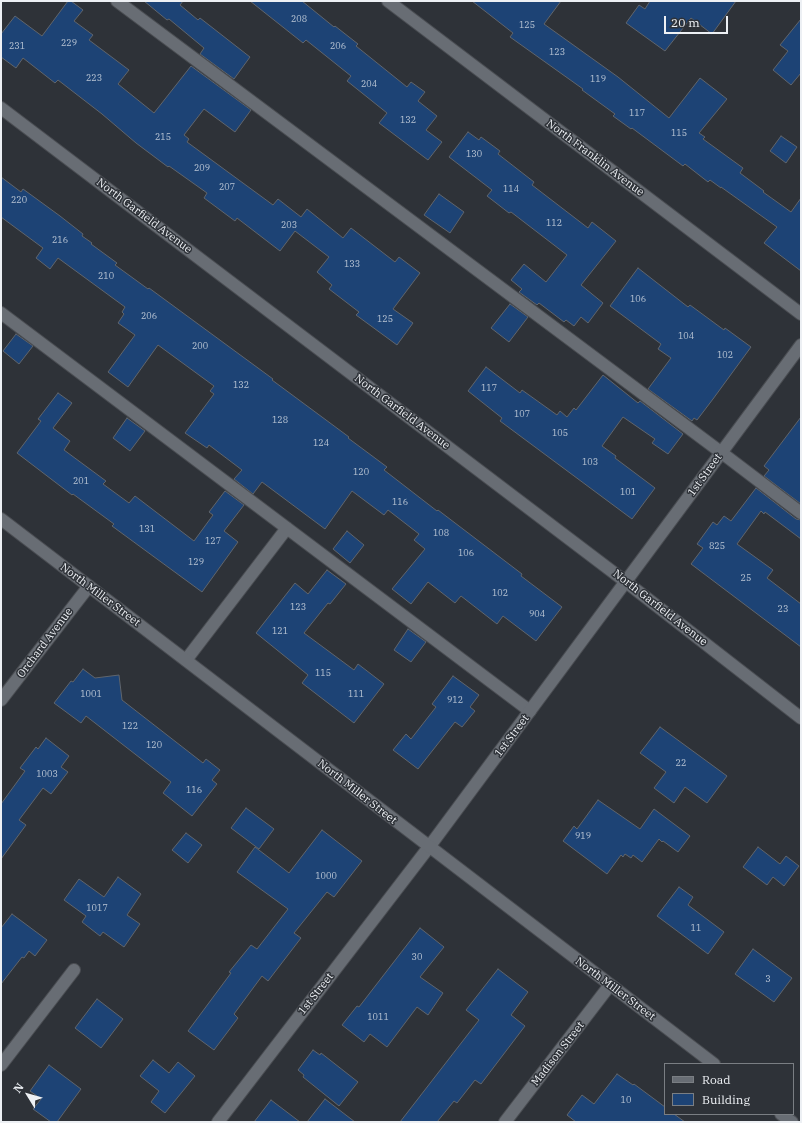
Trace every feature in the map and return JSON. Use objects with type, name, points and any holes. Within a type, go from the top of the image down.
[{"type":"street","points":[[117,1],[801,513]]},
{"type":"street","name":"North Franklin Avenue","points":[[388,1],[801,314]]},
{"type":"street","name":"North Garfield Avenue","points":[[1,108],[626,582],[801,718]]},
{"type":"street","points":[[1,313],[530,711]]},
{"type":"street","name":"1st Street","points":[[218,1122],[429,847],[801,345]]},
{"type":"street","name":"North Miller Street","points":[[1,519],[713,1063]]},
{"type":"street","points":[[186,660],[287,528]]},
{"type":"street","name":"Orchard Avenue","points":[[1,700],[89,586]]},
{"type":"street","points":[[1,1065],[74,970]]},
{"type":"street","name":"Madison Street","points":[[505,1122],[610,985]]},
{"type":"street","points":[[782,1115],[792,1122]]},
{"type":"building","points":[[68,1],[71,1],[83,10],[74,21],[93,35],[89,40],[129,70],[118,84],[154,113],[191,66],[251,110],[235,132],[204,109],[184,135],[189,139],[187,142],[273,205],[278,199],[301,217],[307,209],[343,238],[351,228],[395,262],[399,257],[420,273],[393,309],[413,323],[397,345],[356,315],[359,312],[329,289],[332,285],[317,272],[329,257],[295,231],[280,251],[237,218],[235,221],[204,198],[207,193],[136,143],[58,80],[55,83],[23,58],[16,68],[1,57],[1,34],[15,16],[42,36]]},
{"type":"building","points":[[144,1],[183,1],[180,5],[198,20],[200,18],[250,57],[234,79],[200,54],[204,48],[169,19],[167,20]]},
{"type":"building","points":[[250,1],[302,1],[358,44],[356,46],[407,87],[411,82],[425,92],[418,101],[437,116],[426,130],[442,142],[428,160],[379,123],[387,113],[347,81],[351,76],[306,40],[303,43]]},
{"type":"building","points":[[472,1],[561,1],[544,24],[618,77],[669,118],[700,78],[727,99],[699,133],[705,137],[703,139],[743,168],[740,173],[791,212],[801,198],[801,271],[764,243],[777,227],[721,187],[710,180],[708,182],[685,164],[683,166],[632,128],[631,129],[613,116],[615,114],[582,90],[583,89],[510,37],[513,33]]},
{"type":"building","points":[[650,1],[736,1],[712,34],[691,18],[665,51],[626,23],[639,5],[645,9]]},
{"type":"building","points":[[801,19],[801,73],[791,85],[773,70],[788,51],[780,45]]},
{"type":"building","points":[[468,132],[479,140],[481,137],[500,151],[498,154],[534,182],[532,185],[588,228],[592,222],[616,241],[581,285],[603,303],[588,323],[581,317],[574,326],[566,320],[564,322],[539,303],[537,305],[519,292],[522,289],[511,280],[524,264],[546,282],[567,255],[511,212],[509,213],[487,196],[492,190],[449,157]]},
{"type":"building","points":[[781,136],[797,147],[786,163],[770,151]]},
{"type":"building","points":[[1,177],[21,192],[23,189],[60,216],[83,234],[82,236],[92,243],[91,244],[117,263],[115,265],[148,289],[149,288],[273,379],[272,380],[349,437],[348,438],[387,467],[384,470],[522,574],[521,576],[562,607],[536,641],[503,616],[497,624],[461,596],[455,603],[428,582],[411,604],[392,589],[425,549],[414,540],[419,534],[388,510],[384,515],[352,491],[325,529],[262,482],[253,494],[234,479],[242,470],[209,445],[207,448],[185,433],[214,394],[210,391],[214,386],[158,345],[128,387],[108,372],[135,335],[118,323],[124,314],[122,312],[125,307],[58,258],[50,269],[36,258],[43,248],[1,217]]},
{"type":"building","points":[[439,194],[464,212],[450,233],[424,215]]},
{"type":"building","points":[[638,268],[688,307],[690,305],[724,330],[725,328],[751,347],[697,420],[694,418],[692,421],[648,389],[671,358],[658,349],[661,344],[610,306]]},
{"type":"building","points":[[510,304],[528,317],[509,342],[491,328]]},
{"type":"building","points":[[16,334],[33,346],[19,364],[3,351]]},
{"type":"building","points":[[486,367],[520,393],[522,390],[557,415],[560,411],[567,417],[574,408],[576,410],[603,375],[638,403],[640,401],[683,434],[668,454],[652,443],[655,439],[623,417],[602,446],[616,456],[615,458],[655,488],[632,519],[500,421],[502,418],[468,391]]},
{"type":"building","points":[[58,393],[72,403],[53,428],[70,441],[64,450],[106,481],[103,484],[129,503],[135,496],[194,541],[213,515],[209,512],[225,491],[244,505],[224,531],[238,542],[202,592],[112,526],[114,524],[73,494],[72,495],[17,453],[41,421],[38,419]]},
{"type":"building","points":[[801,417],[801,504],[764,476],[769,470],[764,466]]},
{"type":"building","points":[[127,418],[145,431],[130,451],[113,438]]},
{"type":"building","points":[[756,488],[796,519],[801,520],[801,539],[765,512],[764,514],[761,511],[737,544],[773,570],[767,578],[801,604],[801,647],[691,564],[703,548],[697,544],[713,522],[717,525],[724,516],[731,521]]},
{"type":"building","points":[[347,531],[364,545],[350,563],[333,549]]},
{"type":"building","points":[[327,570],[346,584],[330,604],[328,603],[304,633],[354,670],[358,664],[384,684],[354,723],[302,683],[308,675],[256,633],[295,583],[308,594]]},
{"type":"building","points":[[408,629],[426,642],[411,662],[394,650]]},
{"type":"building","points":[[83,669],[95,678],[119,675],[122,700],[203,763],[206,759],[220,770],[212,780],[217,784],[192,816],[163,793],[171,782],[86,716],[81,723],[54,703],[71,681],[73,682]]},
{"type":"building","points":[[453,676],[479,695],[470,707],[475,711],[462,727],[455,722],[418,769],[393,750],[406,734],[411,739],[436,707],[432,704]]},
{"type":"building","points":[[660,727],[727,776],[707,803],[685,787],[674,803],[654,788],[666,772],[640,753]]},
{"type":"building","points":[[46,738],[69,756],[61,767],[68,772],[51,794],[43,788],[19,820],[26,825],[1,859],[1,804],[25,771],[20,768],[36,747],[38,749]]},
{"type":"building","points":[[598,800],[640,829],[654,809],[690,836],[678,852],[659,839],[642,862],[633,855],[631,858],[625,854],[623,857],[621,855],[607,874],[563,841],[574,826],[577,829]]},
{"type":"building","points":[[246,808],[274,829],[259,849],[231,828]]},
{"type":"building","points":[[322,830],[362,861],[334,897],[327,892],[294,933],[301,938],[268,981],[262,976],[234,1014],[238,1018],[214,1050],[188,1031],[231,973],[229,972],[251,945],[257,949],[288,909],[237,872],[255,847],[289,873]]},
{"type":"building","points":[[186,833],[202,845],[188,863],[172,850]]},
{"type":"building","points":[[758,847],[780,864],[786,856],[799,866],[784,886],[773,877],[767,885],[743,867]]},
{"type":"building","points":[[118,877],[141,894],[127,915],[140,924],[124,947],[103,932],[100,936],[82,922],[86,916],[64,900],[79,879],[104,897]]},
{"type":"building","points":[[679,887],[693,897],[688,905],[724,932],[708,954],[657,916]]},
{"type":"building","points":[[12,914],[47,940],[35,956],[29,951],[24,958],[22,957],[1,984],[1,928]]},
{"type":"building","points":[[420,928],[444,947],[420,977],[443,993],[428,1015],[417,1007],[387,1047],[370,1034],[364,1042],[342,1025],[357,1006],[359,1007]]},
{"type":"building","points":[[753,949],[792,978],[774,1002],[735,974]]},
{"type":"building","points":[[498,969],[528,992],[511,1015],[525,1026],[481,1084],[475,1080],[457,1103],[454,1101],[437,1122],[400,1122],[479,1020],[466,1010]]},
{"type":"building","points":[[97,999],[123,1019],[101,1048],[75,1028]]},
{"type":"building","points":[[313,1050],[320,1055],[321,1053],[358,1082],[339,1106],[303,1077],[304,1075],[298,1070]]},
{"type":"building","points":[[153,1060],[169,1073],[178,1062],[195,1076],[165,1113],[151,1102],[159,1091],[140,1076]]},
{"type":"building","points":[[49,1065],[81,1089],[57,1122],[51,1122],[33,1109],[41,1099],[30,1091]]},
{"type":"building","points":[[617,1074],[633,1085],[634,1084],[664,1106],[664,1115],[675,1115],[685,1122],[576,1122],[567,1115],[582,1095],[594,1104]]},
{"type":"building","points":[[325,1099],[355,1122],[307,1122]]},
{"type":"building","points":[[271,1100],[300,1122],[254,1122]]}]
